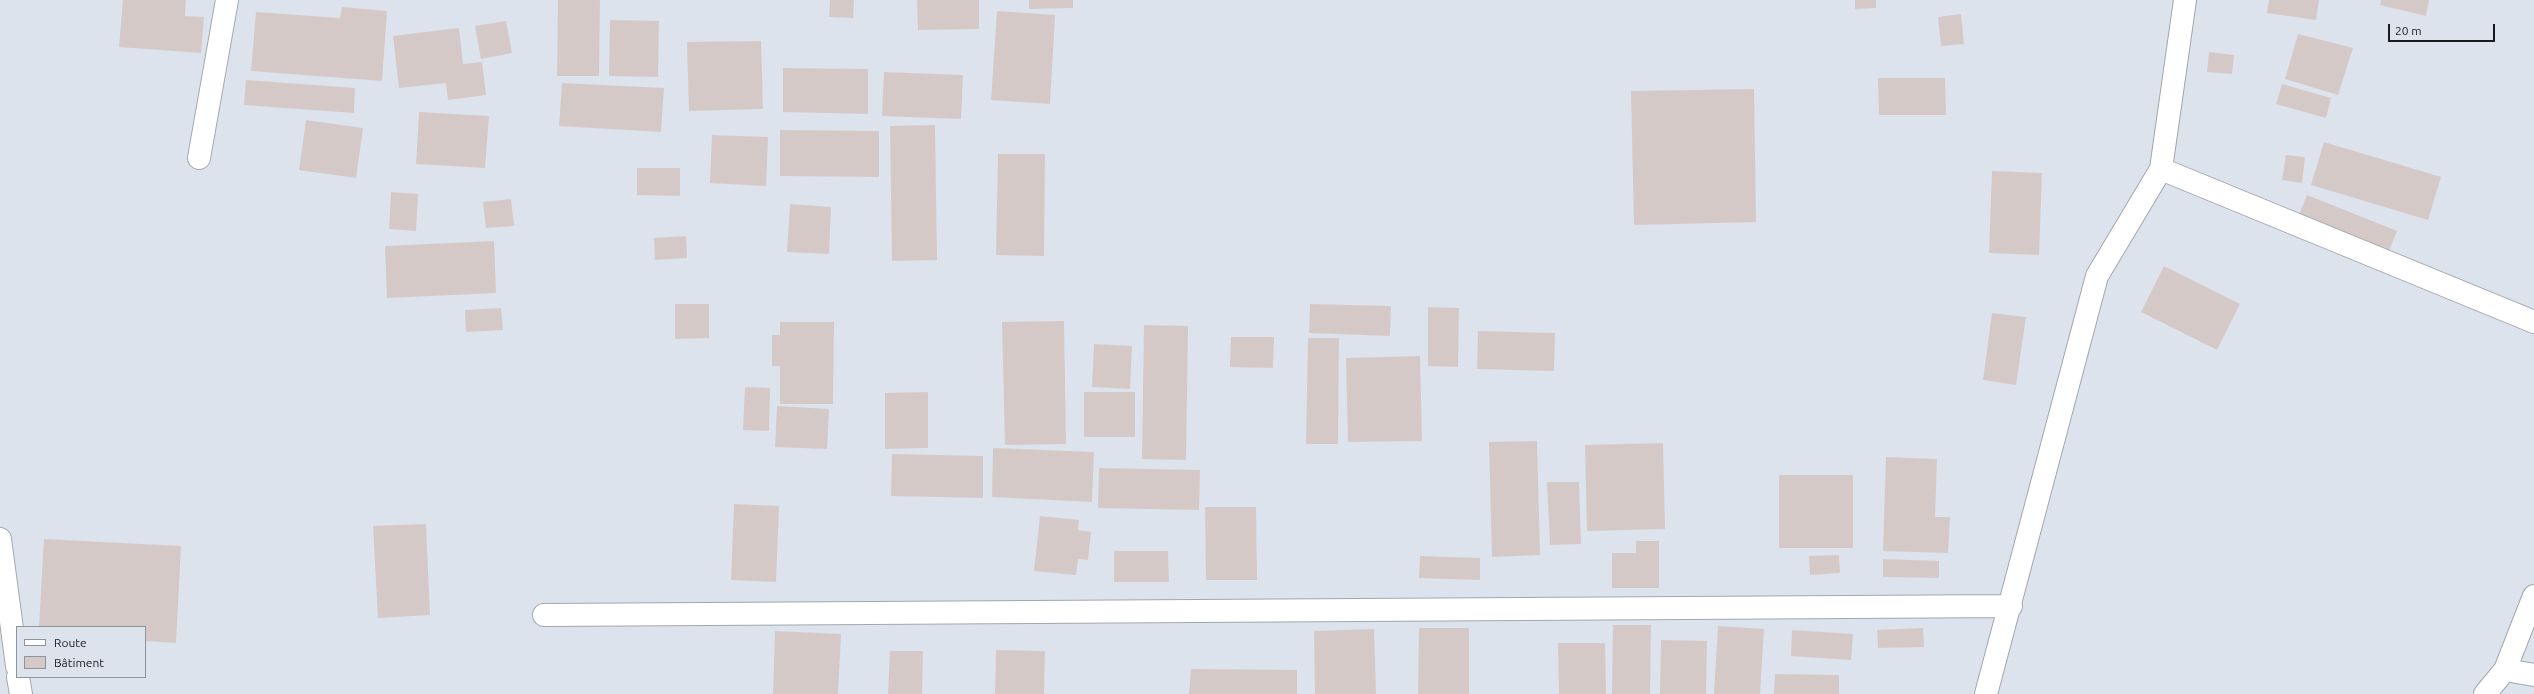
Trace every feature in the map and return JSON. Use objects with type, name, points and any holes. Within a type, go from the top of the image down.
[{"type":"street","points":[[199,158],[227,0]]},
{"type":"street","points":[[1986,694],[2011,606],[2097,276],[2160,169],[2185,0]]},
{"type":"street","points":[[2160,169],[2534,322]]},
{"type":"street","points":[[0,538],[16,658]]},
{"type":"street","points":[[2485,694],[2505,670],[2534,596]]},
{"type":"street","points":[[544,615],[2011,606]]},
{"type":"street","points":[[2505,670],[2534,675]]},
{"type":"street","points":[[18,678],[21,694]]},
{"type":"building","points":[[123,0],[186,0],[185,16],[204,17],[201,53],[119,47]]},
{"type":"building","points":[[558,0],[600,0],[599,76],[557,76]]},
{"type":"building","points":[[830,0],[854,0],[853,18],[829,17]]},
{"type":"building","points":[[917,0],[979,0],[979,29],[918,30]]},
{"type":"building","points":[[1029,0],[1073,0],[1073,8],[1029,9]]},
{"type":"building","points":[[1855,0],[1876,0],[1876,8],[1855,9]]},
{"type":"building","points":[[2269,0],[2319,0],[2316,20],[2267,13]]},
{"type":"building","points":[[2381,0],[2429,0],[2426,16],[2380,5]]},
{"type":"building","points":[[342,7],[387,11],[382,81],[251,71],[256,12],[340,18]]},
{"type":"building","points":[[997,11],[1055,15],[1050,104],[991,100]]},
{"type":"building","points":[[1961,14],[1964,44],[1941,46],[1938,17]]},
{"type":"building","points":[[610,20],[659,21],[658,77],[609,76]]},
{"type":"building","points":[[506,21],[512,53],[481,59],[475,26]]},
{"type":"building","points":[[459,28],[463,64],[482,62],[486,95],[448,100],[446,83],[399,88],[393,36]]},
{"type":"building","points":[[2298,34],[2353,48],[2338,95],[2285,79]]},
{"type":"building","points":[[761,41],[763,109],[689,111],[687,42]]},
{"type":"building","points":[[2209,52],[2234,55],[2232,74],[2207,72]]},
{"type":"building","points":[[783,68],[868,69],[868,114],[783,112]]},
{"type":"building","points":[[884,72],[963,75],[961,119],[882,116]]},
{"type":"building","points":[[1878,78],[1945,78],[1946,115],[1879,115]]},
{"type":"building","points":[[246,80],[355,88],[354,113],[244,105]]},
{"type":"building","points":[[562,83],[664,88],[661,132],[559,126]]},
{"type":"building","points":[[2282,84],[2331,98],[2326,118],[2276,104]]},
{"type":"building","points":[[1754,89],[1756,222],[1634,225],[1631,91]]},
{"type":"building","points":[[419,112],[489,116],[485,168],[416,164]]},
{"type":"building","points":[[306,120],[363,128],[356,178],[299,170]]},
{"type":"building","points":[[935,125],[937,260],[892,261],[890,126]]},
{"type":"building","points":[[780,130],[879,131],[879,177],[780,176]]},
{"type":"building","points":[[712,135],[768,137],[766,186],[710,183]]},
{"type":"building","points":[[2324,142],[2441,177],[2428,220],[2311,185]]},
{"type":"building","points":[[998,154],[1045,154],[1044,256],[996,255]]},
{"type":"building","points":[[2286,155],[2305,157],[2302,183],[2282,180]]},
{"type":"building","points":[[637,168],[680,168],[680,196],[637,195]]},
{"type":"building","points":[[1992,171],[2042,173],[2039,255],[1989,253]]},
{"type":"building","points":[[391,192],[418,194],[416,231],[389,229]]},
{"type":"building","points":[[2307,195],[2397,231],[2389,251],[2299,215]]},
{"type":"building","points":[[511,199],[514,226],[486,228],[483,202]]},
{"type":"building","points":[[790,204],[831,207],[829,254],[787,252]]},
{"type":"building","points":[[686,236],[687,258],[655,260],[654,238]]},
{"type":"building","points":[[494,241],[496,293],[387,298],[385,246]]},
{"type":"building","points":[[2164,266],[2240,304],[2217,350],[2141,312]]},
{"type":"building","points":[[675,304],[709,304],[709,338],[675,339]]},
{"type":"building","points":[[1310,304],[1391,306],[1390,336],[1309,333]]},
{"type":"building","points":[[1428,307],[1459,308],[1458,367],[1428,366]]},
{"type":"building","points":[[501,308],[503,330],[466,332],[465,310]]},
{"type":"building","points":[[1992,313],[2026,317],[2016,385],[1983,380]]},
{"type":"building","points":[[1064,321],[1066,444],[1005,445],[1002,322]]},
{"type":"building","points":[[780,322],[834,322],[833,404],[780,404],[780,366],[772,366],[772,335],[780,335]]},
{"type":"building","points":[[1144,325],[1188,326],[1186,460],[1142,459]]},
{"type":"building","points":[[1478,331],[1555,333],[1554,371],[1477,369]]},
{"type":"building","points":[[1231,337],[1274,337],[1273,368],[1230,367]]},
{"type":"building","points":[[1308,338],[1339,338],[1338,444],[1306,444]]},
{"type":"building","points":[[1094,344],[1132,346],[1130,389],[1092,387]]},
{"type":"building","points":[[1420,356],[1422,441],[1348,442],[1346,358]]},
{"type":"building","points":[[745,387],[770,388],[769,431],[743,430]]},
{"type":"building","points":[[928,392],[928,448],[885,449],[885,393]]},
{"type":"building","points":[[1084,392],[1135,392],[1135,437],[1084,437]]},
{"type":"building","points":[[777,406],[829,409],[827,449],[775,447]]},
{"type":"building","points":[[1537,441],[1540,555],[1492,557],[1489,442]]},
{"type":"building","points":[[1663,443],[1665,529],[1587,531],[1585,445]]},
{"type":"building","points":[[993,448],[1094,452],[1092,502],[992,497]]},
{"type":"building","points":[[892,454],[983,456],[983,498],[891,496]]},
{"type":"building","points":[[1886,457],[1937,459],[1935,517],[1950,517],[1948,553],[1883,551]]},
{"type":"building","points":[[1099,468],[1200,470],[1199,510],[1098,508]]},
{"type":"building","points":[[1779,475],[1853,475],[1853,548],[1779,548]]},
{"type":"building","points":[[1547,482],[1579,482],[1581,544],[1550,545]]},
{"type":"building","points":[[734,504],[779,506],[776,582],[731,580]]},
{"type":"building","points":[[1205,507],[1256,507],[1257,580],[1206,580]]},
{"type":"building","points":[[1040,516],[1079,520],[1078,530],[1091,532],[1088,560],[1078,559],[1076,575],[1034,571]]},
{"type":"building","points":[[426,524],[430,615],[378,618],[373,526]]},
{"type":"building","points":[[44,539],[181,546],[176,643],[146,641],[146,626],[39,626]]},
{"type":"building","points":[[1636,541],[1659,541],[1659,588],[1612,588],[1612,553],[1636,553]]},
{"type":"building","points":[[1114,551],[1168,551],[1169,582],[1114,582]]},
{"type":"building","points":[[1839,555],[1840,573],[1810,575],[1809,556]]},
{"type":"building","points":[[1420,556],[1480,558],[1480,580],[1419,578]]},
{"type":"building","points":[[1883,559],[1939,561],[1939,578],[1883,577]]},
{"type":"building","points":[[1613,625],[1651,625],[1650,694],[1612,694]]},
{"type":"building","points":[[1718,626],[1764,629],[1760,694],[1714,694]]},
{"type":"building","points":[[1419,628],[1469,628],[1469,694],[1418,694]]},
{"type":"building","points":[[1923,628],[1924,647],[1878,648],[1877,630]]},
{"type":"building","points":[[1374,629],[1376,694],[1315,694],[1314,631]]},
{"type":"building","points":[[1792,630],[1853,634],[1851,660],[1791,656]]},
{"type":"building","points":[[775,631],[841,634],[838,694],[773,694]]},
{"type":"building","points":[[1661,640],[1707,641],[1706,694],[1660,694]]},
{"type":"building","points":[[1558,643],[1605,643],[1606,694],[1559,694]]},
{"type":"building","points":[[996,650],[1045,651],[1044,694],[995,694]]},
{"type":"building","points":[[890,651],[923,651],[922,694],[888,694]]},
{"type":"building","points":[[1191,669],[1297,670],[1297,694],[1189,694]]},
{"type":"building","points":[[1775,674],[1839,675],[1839,694],[1774,694]]}]
